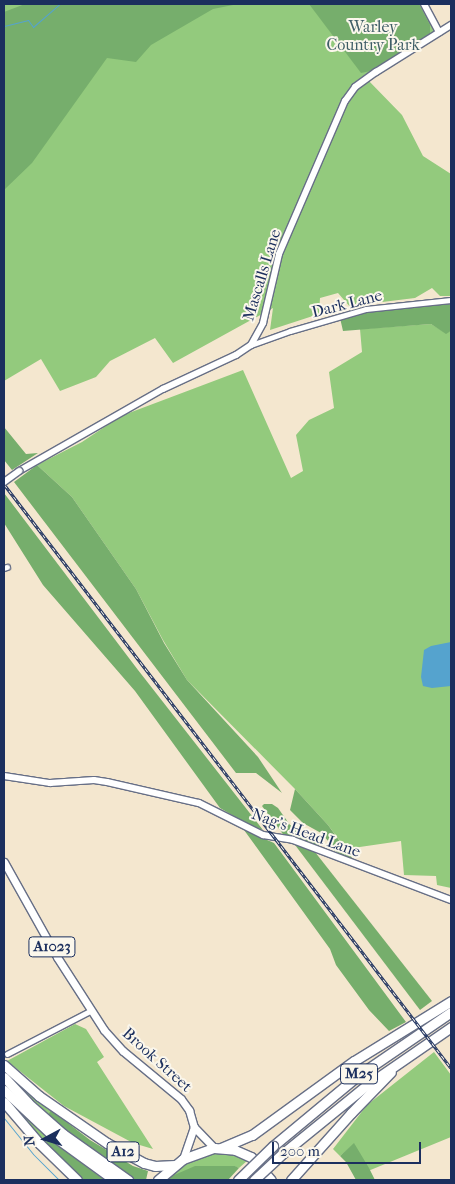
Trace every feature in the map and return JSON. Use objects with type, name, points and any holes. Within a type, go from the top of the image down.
[{"type":"highway","name":"M25","points":[[218,1148],[252,1135],[370,1051],[451,1001]]},
{"type":"highway","name":"M25","points":[[338,1074],[451,1007]]},
{"type":"highway","name":"M25","points":[[238,1180],[273,1146],[356,1077],[451,1012]]},
{"type":"highway","name":"M25","points":[[254,1180],[343,1103],[451,1027]]},
{"type":"highway","name":"M25","points":[[291,1180],[402,1060]]},
{"type":"highway","name":"A12","points":[[4,1066],[39,1096],[107,1143],[144,1163],[155,1166],[175,1165]]},
{"type":"highway","name":"A12","points":[[4,1077],[28,1103],[62,1134],[128,1180]]},
{"type":"highway","name":"A12","points":[[4,1090],[51,1134],[114,1180]]},
{"type":"highway","points":[[4,1102],[39,1143],[77,1180]]},
{"type":"highway","points":[[158,1180],[183,1159],[218,1148],[235,1150],[251,1157],[271,1180]]},
{"type":"main road","name":"Brook Street","points":[[4,862],[90,1011],[123,1051],[181,1099],[189,1110],[194,1127],[218,1148]]},
{"type":"main road","points":[[183,1159],[194,1127]]},
{"type":"street","points":[[424,4],[439,32]]},
{"type":"street","name":"Mascalls Lane","points":[[4,482],[19,470],[163,389],[236,355],[251,345],[260,332],[279,254],[345,101],[355,87],[451,25]]},
{"type":"street","name":"Dark Lane","points":[[251,345],[366,309],[451,300]]},
{"type":"street","points":[[260,332],[269,338]]},
{"type":"street","name":"Nag's Head Lane","points":[[4,776],[50,783],[94,780],[199,803],[263,835],[292,840],[451,900]]},
{"type":"street","points":[[7,1054],[90,1011]]},
{"type":"green space","points":[[4,4],[424,4],[439,32],[367,79],[402,115],[423,156],[451,174],[451,296],[440,296],[432,288],[415,298],[366,304],[351,308],[338,293],[320,298],[319,314],[270,330],[273,308],[173,363],[155,338],[110,361],[96,377],[60,391],[41,359],[4,381]]},
{"type":"green space","points":[[25,4],[238,4],[213,9],[151,45],[136,62],[107,58],[32,163],[4,190],[4,12]]},
{"type":"green space","name":"Warley Country Park","points":[[309,4],[419,4],[430,25],[430,34],[375,70],[361,73]]},
{"type":"green space","points":[[451,304],[451,331],[446,334],[431,324],[343,331],[340,318],[365,310]]},
{"type":"green space","points":[[431,324],[446,333],[451,331],[451,888],[437,885],[436,876],[404,875],[401,841],[346,849],[328,825],[295,789],[187,680],[136,589],[72,497],[37,465],[82,442],[121,416],[243,370],[291,478],[303,471],[296,435],[309,420],[334,408],[329,372],[362,352],[360,329]]},
{"type":"green space","points":[[4,427],[26,454],[38,453],[12,470],[4,460]]},
{"type":"green space","points":[[37,465],[72,497],[136,589],[164,643],[187,680],[258,757],[282,793],[256,773],[236,773],[14,482]]},
{"type":"green space","points":[[4,493],[138,670],[263,830],[249,825],[220,808],[135,691],[43,585],[4,523]]},
{"type":"green space","points":[[295,789],[328,825],[355,862],[328,847],[329,842],[321,833],[303,823],[290,810]]},
{"type":"green space","points":[[264,804],[272,804],[278,808],[290,825],[318,838],[319,846],[285,837],[262,806]]},
{"type":"green space","points":[[244,830],[274,843],[406,1022],[389,1031],[369,1010],[336,965],[330,949]]},
{"type":"green space","points":[[292,841],[315,852],[432,1001],[420,1010]]},
{"type":"green space","points":[[75,1024],[86,1029],[104,1057],[97,1062],[153,1149],[133,1143],[64,1106],[7,1061]]},
{"type":"green space","points":[[434,1052],[451,1075],[451,1137],[368,1171],[354,1144],[340,1156],[333,1149],[367,1105]]},
{"type":"green space","points":[[18,1086],[51,1110],[46,1117]]},
{"type":"green space","points":[[51,1110],[90,1140],[133,1166],[148,1171],[146,1180],[132,1180],[101,1159],[46,1117]]},
{"type":"green space","points":[[26,1117],[49,1139],[45,1144],[23,1120]]},
{"type":"green space","points":[[49,1139],[106,1180],[84,1180],[45,1144]]},
{"type":"green space","points":[[354,1143],[375,1180],[356,1180],[346,1162],[340,1156]]},
{"type":"green space","points":[[216,1152],[231,1153],[248,1160],[239,1168],[234,1166],[172,1176],[165,1180],[172,1173],[199,1156]]},
{"type":"green space","points":[[195,1166],[235,1166],[239,1168],[228,1180],[168,1180],[172,1176]]},
{"type":"water","points":[[451,642],[451,686],[432,688],[423,686],[421,677],[424,650],[431,646]]},
{"type":"waterway","points":[[4,26],[28,20],[33,27],[59,4]]},
{"type":"waterway","points":[[4,1118],[33,1154],[59,1180]]},
{"type":"railway","points":[[4,484],[451,1068]]}]
